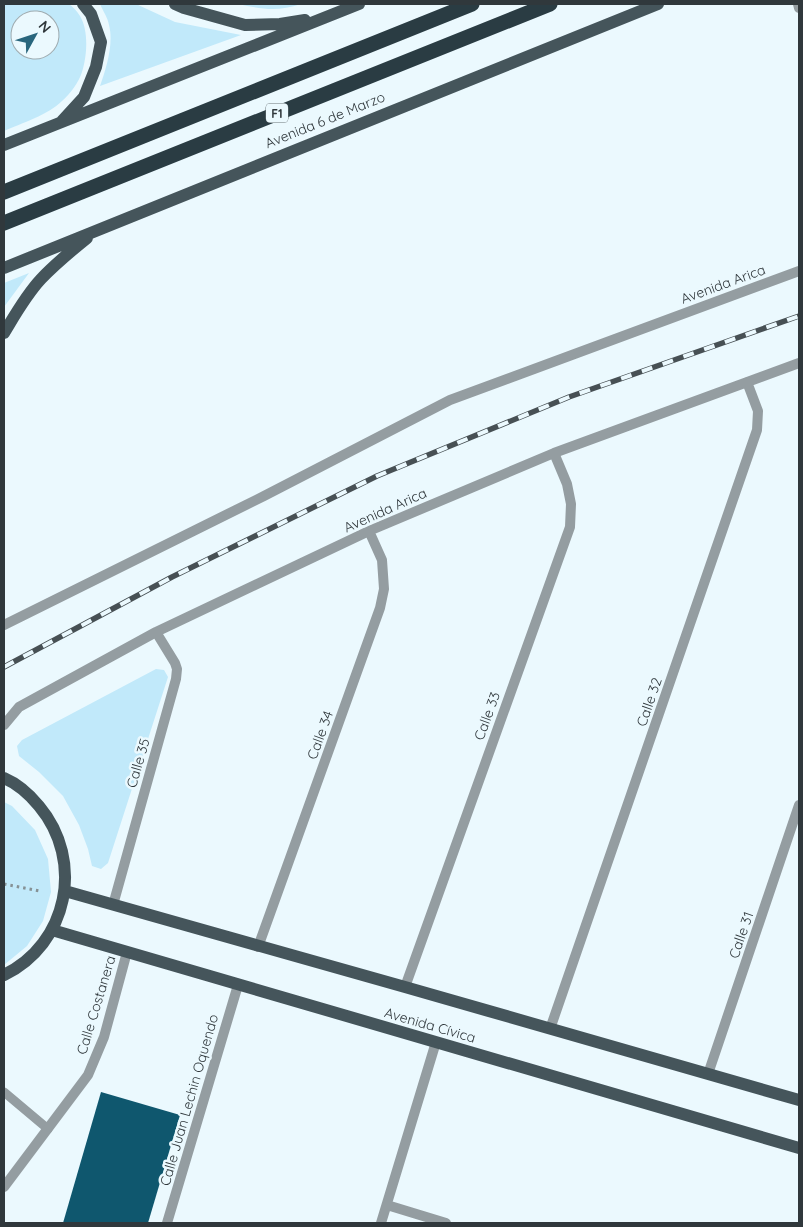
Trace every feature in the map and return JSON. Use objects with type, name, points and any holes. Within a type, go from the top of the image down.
[{"type":"highway","name":"F1","points":[[4,192],[472,4]]},
{"type":"highway","name":"Avenida 6 de Marzo","points":[[4,223],[550,4]]},
{"type":"main road","points":[[60,123],[84,96],[96,67],[101,42],[91,14],[83,4]]},
{"type":"main road","points":[[175,4],[245,25],[280,24],[330,16]]},
{"type":"main road","points":[[4,145],[359,4]]},
{"type":"main road","name":"Avenida 6 de Marzo","points":[[4,268],[658,4]]},
{"type":"main road","points":[[4,333],[21,305],[40,280],[62,258],[99,229]]},
{"type":"main road","points":[[4,778],[10,780],[31,796],[48,816],[59,840],[65,865],[64,892],[60,912],[52,930],[36,952],[15,969],[4,975]]},
{"type":"main road","points":[[64,892],[799,1100]]},
{"type":"main road","name":"Avenida Cívica","points":[[52,930],[799,1148]]},
{"type":"street","points":[[798,4],[799,8]]},
{"type":"street","name":"Avenida Arica","points":[[4,625],[264,496],[450,400],[799,271]]},
{"type":"street","name":"Avenida Arica","points":[[4,725],[19,707],[156,632],[369,532],[554,453],[799,363]]},
{"type":"street","name":"Calle 32","points":[[550,1029],[757,430],[758,410],[747,382]]},
{"type":"street","name":"Calle 33","points":[[405,987],[570,527],[572,504],[567,484],[554,453]]},
{"type":"street","name":"Calle 34","points":[[258,946],[382,598],[384,589],[382,560],[369,532]]},
{"type":"street","name":"Calle 35","points":[[113,905],[176,678],[177,669],[175,662],[156,632]]},
{"type":"street","name":"Calle 31","points":[[708,1074],[799,805]]},
{"type":"street","name":"Calle Costanera","points":[[4,1187],[88,1074],[104,1037],[127,952]]},
{"type":"street","name":"Calle Juan Lechin Oquendo","points":[[167,1223],[238,985]]},
{"type":"street","points":[[381,1223],[436,1042]]},
{"type":"street","points":[[387,1205],[446,1223]]},
{"type":"lane","points":[[4,1092],[48,1129]]},
{"type":"path","points":[[4,884],[40,891]]},
{"type":"shaded area","points":[[4,4],[69,4],[80,16],[85,29],[85,59],[82,72],[79,80],[68,95],[56,106],[4,131]]},
{"type":"shaded area","points":[[100,4],[136,4],[175,22],[241,35],[100,86],[107,64],[111,40],[107,17]]},
{"type":"shaded area","points":[[238,4],[301,4],[293,7],[270,9]]},
{"type":"shaded area","points":[[29,273],[4,307],[4,283]]},
{"type":"shaded area","points":[[156,669],[164,670],[168,677],[108,863],[101,869],[92,866],[79,825],[63,796],[39,772],[19,756],[17,746],[22,740]]},
{"type":"shaded area","points":[[4,802],[12,806],[35,830],[48,859],[51,892],[43,921],[27,946],[4,965]]},
{"type":"building","points":[[101,1092],[180,1115],[148,1223],[63,1223]]},
{"type":"railway","points":[[4,667],[172,577],[377,476],[569,397],[799,316]]}]
